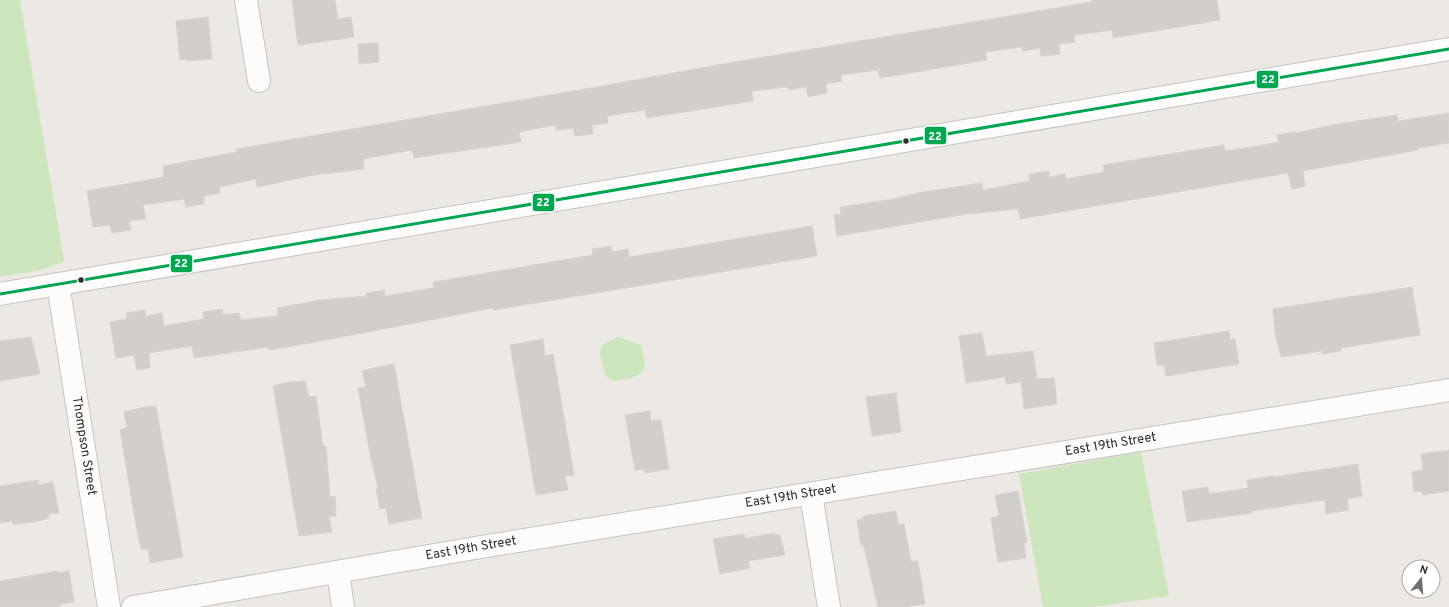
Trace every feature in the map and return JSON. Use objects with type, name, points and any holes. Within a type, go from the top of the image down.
[{"type":"street","points":[[246,0],[259,81]]},
{"type":"street","points":[[0,294],[1449,49]]},
{"type":"street","name":"Thompson Street","points":[[58,284],[109,607]]},
{"type":"street","name":"East 19th Street","points":[[133,607],[1449,390]]},
{"type":"street","points":[[811,494],[830,607]]},
{"type":"street","points":[[338,572],[343,607]]},
{"type":"green space","points":[[0,0],[20,0],[64,261],[41,270],[0,277]]},
{"type":"green space","points":[[617,337],[641,345],[644,367],[636,376],[613,381],[605,375],[600,353],[602,345]]},
{"type":"green space","points":[[1141,452],[1169,596],[1092,607],[1043,607],[1019,474]]},
{"type":"building","points":[[292,0],[335,0],[338,19],[351,17],[354,37],[298,45]]},
{"type":"building","points":[[1091,0],[1217,0],[1220,20],[1113,38],[1112,30],[1074,35],[1075,42],[1059,44],[1060,54],[1041,56],[1040,48],[1023,51],[1022,47],[985,52],[987,60],[880,78],[878,70],[841,75],[842,81],[826,84],[827,93],[808,97],[806,87],[789,90],[788,87],[752,91],[753,101],[647,118],[645,110],[607,116],[608,123],[592,125],[593,134],[575,136],[573,128],[556,130],[555,125],[519,132],[521,142],[414,158],[412,150],[363,159],[364,169],[314,175],[257,187],[256,179],[219,187],[220,193],[204,196],[204,204],[186,207],[184,199],[143,205],[146,219],[129,221],[131,230],[112,233],[110,225],[93,227],[87,191],[164,177],[163,166],[237,152],[236,149],[717,65],[1092,2]]},
{"type":"building","points":[[208,17],[212,59],[187,61],[187,59],[180,60],[176,21]]},
{"type":"building","points":[[378,43],[379,62],[359,64],[358,44]]},
{"type":"building","points":[[1449,113],[1449,143],[1303,171],[1305,186],[1292,189],[1288,173],[1020,219],[1018,209],[967,214],[837,236],[834,215],[841,214],[840,207],[982,183],[983,190],[1030,181],[1029,174],[1049,171],[1049,177],[1065,174],[1066,179],[1104,172],[1103,165],[1224,145],[1225,151],[1257,146],[1279,142],[1277,135],[1296,133],[1337,124],[1397,115],[1398,121]]},
{"type":"building","points":[[812,226],[817,256],[494,310],[493,308],[269,350],[269,347],[194,358],[192,346],[149,353],[150,368],[137,370],[134,355],[116,358],[110,322],[127,319],[126,313],[145,310],[146,316],[162,313],[164,326],[204,319],[203,312],[222,309],[223,315],[239,313],[241,320],[278,316],[277,308],[321,300],[366,296],[366,293],[384,290],[385,296],[434,288],[433,282],[593,255],[592,249],[611,246],[612,252],[628,249],[629,257]]},
{"type":"building","points":[[1412,287],[1420,335],[1341,348],[1341,351],[1322,354],[1322,351],[1281,357],[1275,333],[1273,309]]},
{"type":"building","points":[[1229,331],[1230,340],[1235,339],[1239,364],[1166,376],[1164,365],[1157,365],[1154,343]]},
{"type":"building","points":[[982,333],[986,356],[1033,351],[1037,379],[1054,378],[1057,404],[1024,409],[1021,382],[1006,384],[1005,377],[966,383],[959,336]]},
{"type":"building","points":[[31,337],[40,374],[0,381],[0,341]]},
{"type":"building","points":[[543,339],[545,356],[553,354],[574,475],[565,476],[568,490],[536,495],[510,345]]},
{"type":"building","points":[[394,364],[422,518],[389,524],[386,508],[380,509],[376,489],[378,489],[358,388],[366,387],[362,371]]},
{"type":"building","points":[[305,381],[309,397],[316,396],[323,446],[326,446],[330,497],[335,496],[336,516],[329,517],[332,532],[299,536],[273,386],[289,382]]},
{"type":"building","points":[[896,393],[901,432],[872,436],[866,397]]},
{"type":"building","points":[[156,406],[183,557],[150,563],[148,549],[141,549],[120,430],[127,428],[124,412]]},
{"type":"building","points":[[650,411],[651,421],[661,420],[669,469],[645,473],[644,469],[635,470],[625,415]]},
{"type":"building","points":[[1449,450],[1449,491],[1423,495],[1422,491],[1414,492],[1412,472],[1423,470],[1421,454]]},
{"type":"building","points":[[1358,464],[1362,496],[1347,499],[1349,510],[1326,514],[1325,500],[1252,511],[1252,513],[1187,522],[1182,491],[1208,487],[1209,494],[1248,488],[1247,480]]},
{"type":"building","points":[[38,480],[39,485],[53,482],[59,513],[48,514],[49,518],[35,522],[13,524],[12,521],[0,523],[0,486]]},
{"type":"building","points":[[1018,491],[1027,542],[1024,543],[1026,558],[998,562],[991,518],[999,516],[995,495]]},
{"type":"building","points":[[896,511],[898,524],[904,524],[911,561],[918,561],[925,604],[904,607],[878,607],[863,544],[861,545],[857,520],[863,519],[863,516]]},
{"type":"building","points":[[775,533],[775,535],[780,534],[785,555],[748,561],[750,568],[720,574],[713,539],[744,534],[745,538]]},
{"type":"building","points":[[57,571],[58,573],[69,571],[74,602],[60,604],[60,607],[0,607],[0,581]]},
{"type":"transit line","name":"22","points":[[0,294],[1449,49]]}]
